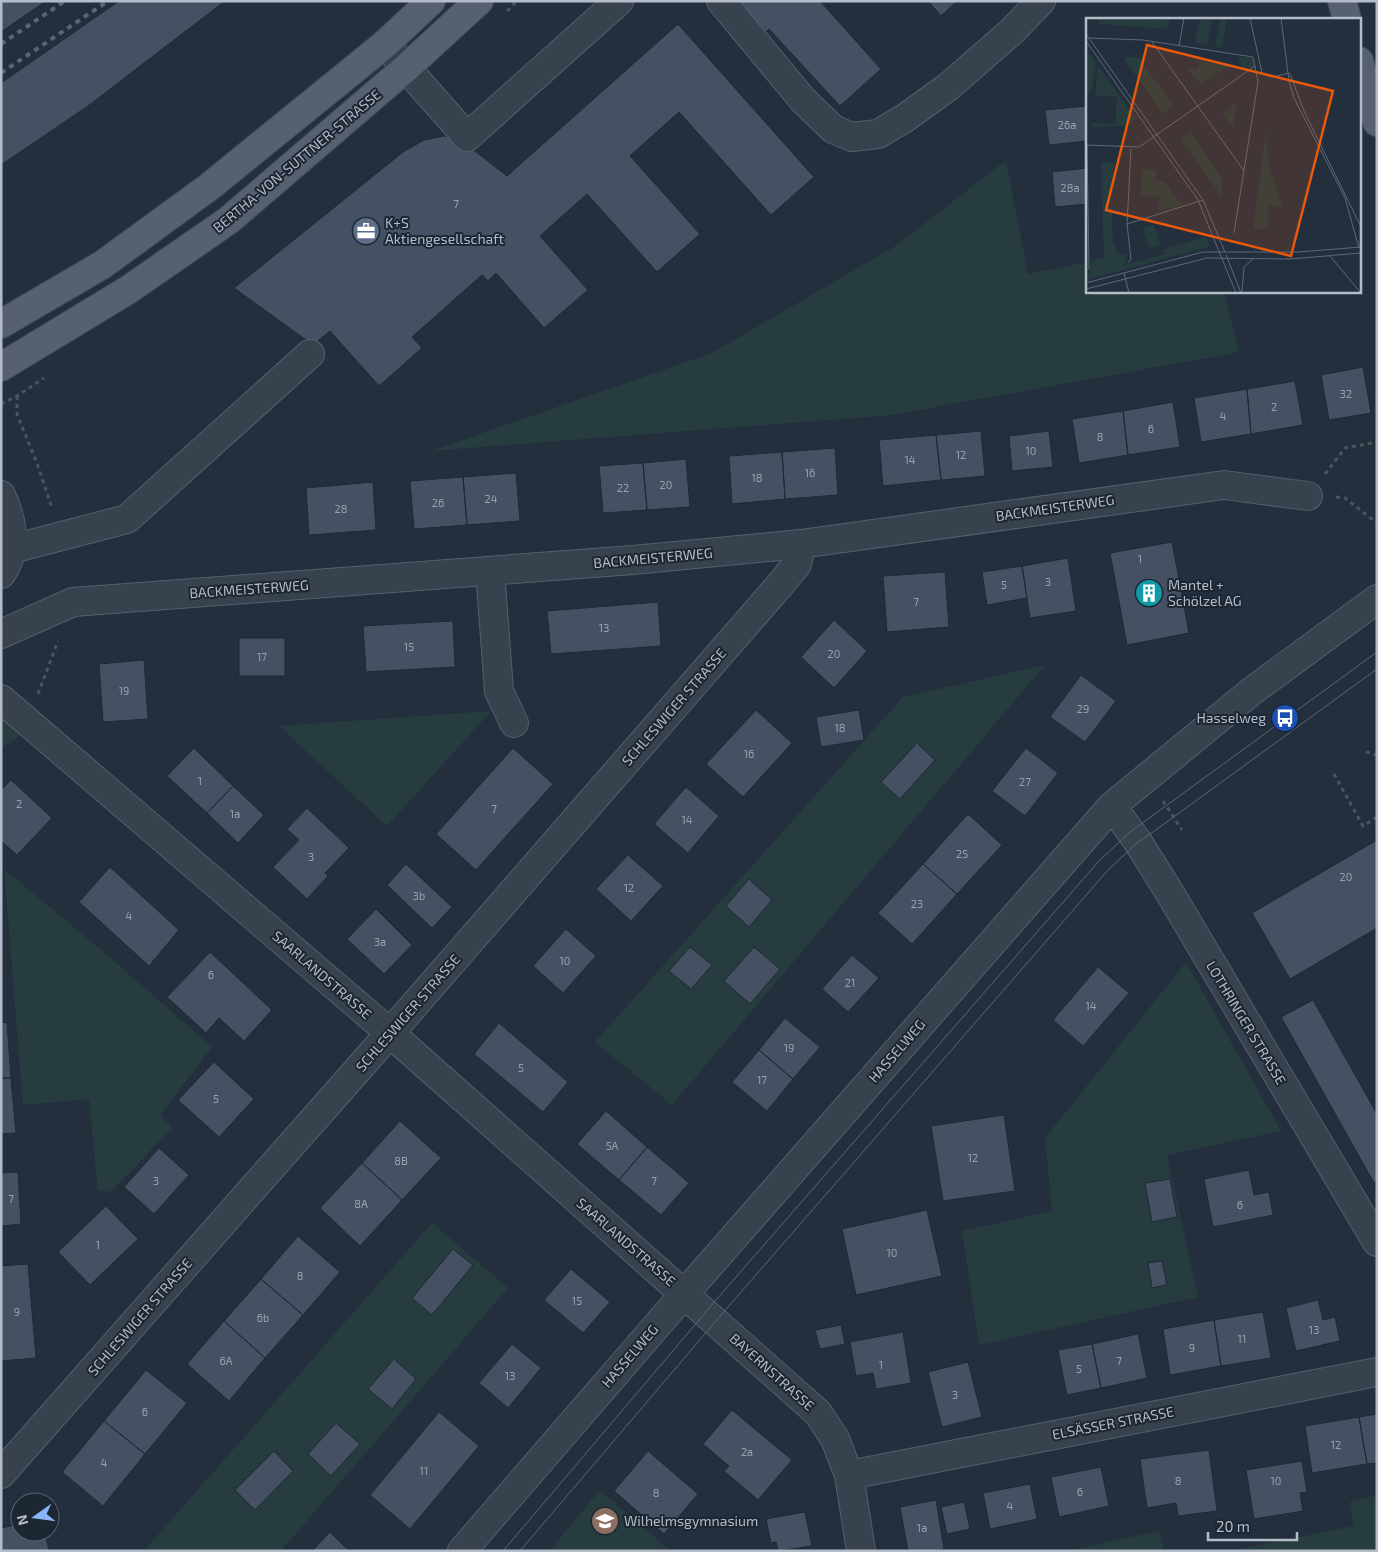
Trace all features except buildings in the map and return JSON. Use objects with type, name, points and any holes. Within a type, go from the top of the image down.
[{"type":"main road","points":[[1,324],[102,265],[208,187],[385,44],[431,1]]},
{"type":"main road","name":"BERTHA-VON-SUTTNER-STRASSE","points":[[1,367],[128,290],[229,220],[406,68],[479,1]]},
{"type":"main road","points":[[1342,1],[1347,18]]},
{"type":"main road","points":[[1360,64],[1377,122]]},
{"type":"street","points":[[385,44],[467,137],[619,1]]},
{"type":"street","points":[[721,1],[803,100],[833,129],[852,137],[878,134],[905,118],[948,87],[1011,32],[1041,1]]},
{"type":"street","points":[[12,549],[127,519],[310,354]]},
{"type":"street","name":"BACKMEISTERWEG","points":[[1,634],[74,602],[633,560],[801,544],[1224,485],[1308,496]]},
{"type":"street","points":[[1,495],[6,505],[12,531],[12,549],[8,565],[1,574]]},
{"type":"street","name":"SCHLESWIGER STRASSE","points":[[1,1474],[390,1033],[779,586],[797,564],[801,544]]},
{"type":"street","points":[[490,571],[499,691],[514,724]]},
{"type":"street","name":"HASSELWEG","points":[[462,1551],[685,1293],[1112,806],[1252,691],[1377,599]]},
{"type":"street","name":"SAARLANDSTRASSE","points":[[1,699],[390,1033],[685,1293]]},
{"type":"street","name":"LOTHRINGER STRASSE","points":[[1112,806],[1138,842],[1168,890],[1377,1242]]},
{"type":"street","name":"BAYERNSTRASSE","points":[[685,1293],[710,1318],[818,1413],[835,1439],[849,1475],[861,1551]]},
{"type":"street","name":"ELSÄSSER STRASSE","points":[[849,1475],[1377,1372]]},
{"type":"path","points":[[1,404],[17,396],[17,414],[38,466],[59,536]]},
{"type":"path","points":[[1308,496],[1345,448],[1377,442]]},
{"type":"path","points":[[1308,496],[1345,498],[1377,524]]},
{"type":"path","points":[[27,722],[74,602]]},
{"type":"path","points":[[1366,752],[1377,755]]},
{"type":"path","points":[[1334,774],[1363,826],[1377,817]]},
{"type":"green space","points":[[1006,160],[1028,274],[1086,262],[1086,292],[1224,292],[1239,352],[892,415],[431,451],[712,353],[897,245]]},
{"type":"green space","points":[[1045,665],[672,1105],[595,1042],[903,697]]},
{"type":"green space","points":[[1,707],[29,730],[1,749]]},
{"type":"green space","points":[[491,711],[387,826],[279,726]]},
{"type":"green space","points":[[4,869],[99,948],[212,1047],[160,1115],[172,1128],[111,1192],[98,1190],[89,1099],[23,1105]]},
{"type":"green space","points":[[1186,962],[1281,1131],[1167,1155],[1198,1297],[979,1345],[962,1231],[1052,1211],[1045,1138]]},
{"type":"green space","points":[[432,1223],[508,1288],[281,1551],[144,1551]]},
{"type":"green space","name":"Wilhelmsgymnasium","points":[[600,1490],[671,1551],[549,1551]]},
{"type":"green space","points":[[1377,1495],[1377,1551],[1229,1551],[1354,1526],[1350,1502]]},
{"type":"green space","points":[[1159,1531],[1164,1551],[1066,1551]]},
{"type":"tram line","points":[[503,1551],[716,1300],[1099,861],[1130,832],[1377,652]]},
{"type":"tram line","points":[[520,1551],[715,1322],[1108,870],[1138,842],[1377,669]]},
{"type":"railway","points":[[1,44],[65,1]]},
{"type":"railway","points":[[1,73],[108,1]]},
{"type":"place","name":"K+S Aktiengesellschaft","points":[[366,231]]},
{"type":"place","name":"Mantel + Schölzel AG","points":[[1149,593]]},
{"type":"place","name":"Hasselweg","points":[[1285,718]]},
{"type":"place","name":"Wilhelmsgymnasium","points":[[605,1521]]}]
